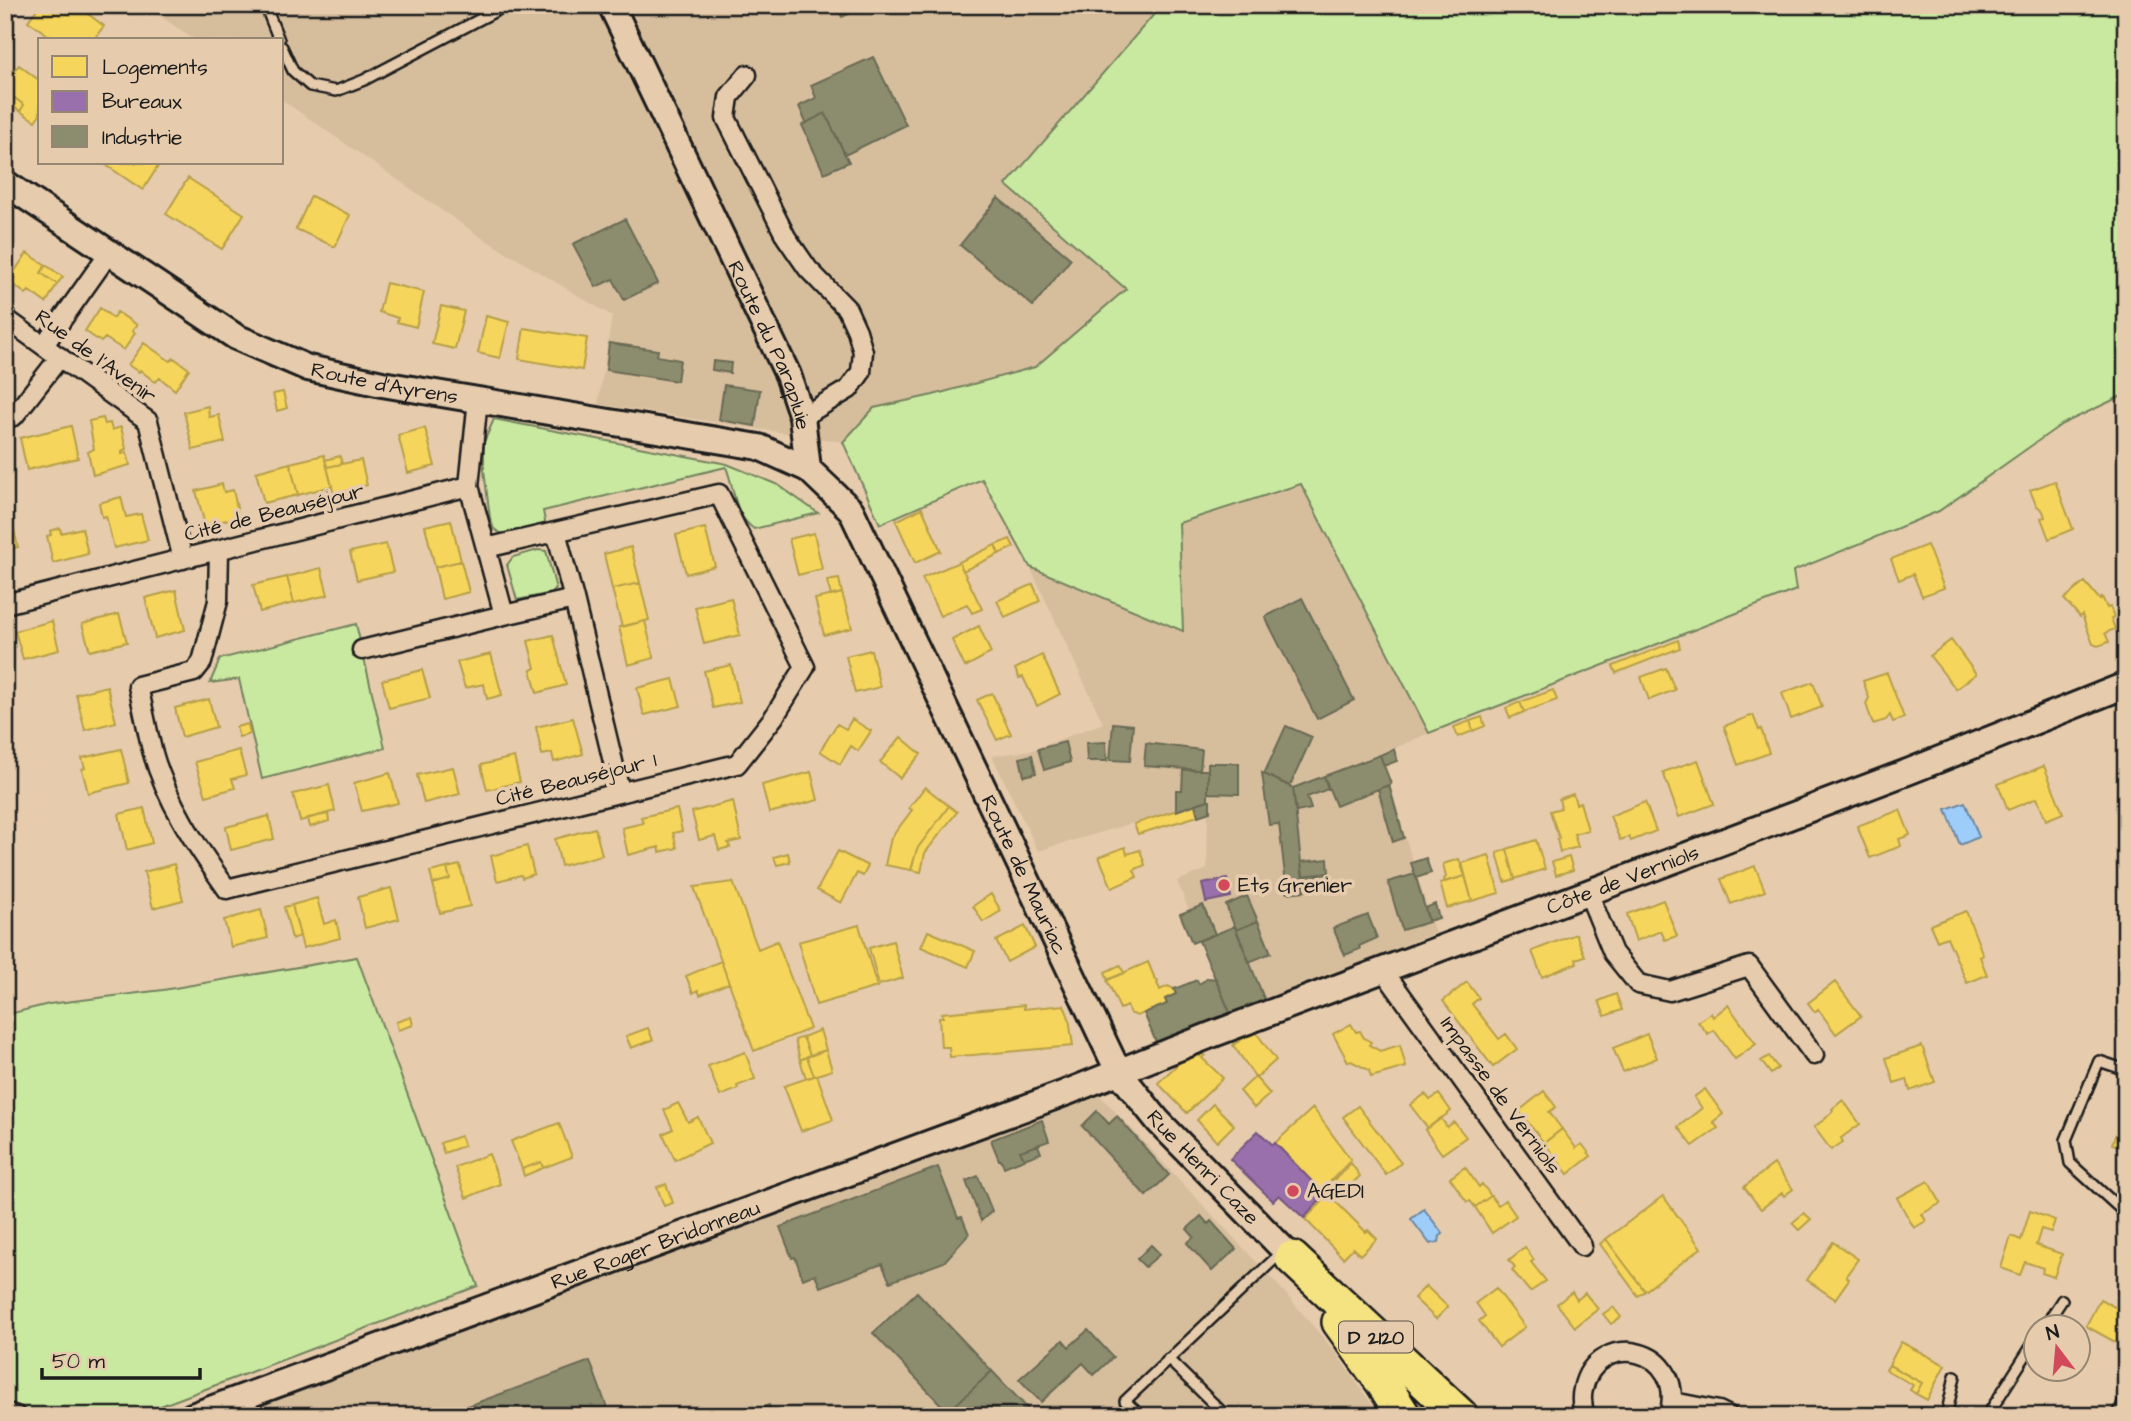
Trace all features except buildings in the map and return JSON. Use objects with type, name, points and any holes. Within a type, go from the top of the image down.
[{"type":"highway","name":"D 2120","points":[[1288,1254],[1383,1383],[1404,1416]]},
{"type":"highway","name":"D 2120","points":[[1288,1254],[1461,1416]]},
{"type":"street","name":"Route du Parapluie","points":[[611,5],[788,375],[802,417],[808,469]]},
{"type":"street","points":[[747,75],[729,97],[726,118],[786,237],[808,269],[847,309],[863,352],[860,372],[849,390],[802,417]]},
{"type":"street","name":"Route d'Ayrens","points":[[5,183],[236,337],[308,368],[382,384],[759,447],[808,469]]},
{"type":"street","points":[[44,345],[110,253]]},
{"type":"street","name":"Rue de l'Avenir","points":[[5,318],[148,421],[183,559]]},
{"type":"street","points":[[13,416],[60,357]]},
{"type":"street","points":[[478,399],[469,486],[504,615]]},
{"type":"street","name":"Route de Mauriac","points":[[808,469],[851,510],[1118,1071]]},
{"type":"street","name":"Cité de Beauséjour","points":[[5,604],[469,486]]},
{"type":"street","name":"Cité Beauséjour 1","points":[[219,550],[218,601],[202,662],[194,672],[138,687],[153,752],[163,781],[194,843],[227,890],[737,764],[774,717],[805,667],[719,494],[486,548]]},
{"type":"street","points":[[556,532],[620,792]]},
{"type":"street","points":[[362,650],[574,599]]},
{"type":"street","name":"Côte de Verniols","points":[[1118,1071],[1910,771],[2126,685]]},
{"type":"street","points":[[1588,892],[1613,953],[1638,984],[1670,991],[1749,966],[1814,1055]]},
{"type":"street","name":"Impasse de Verniols","points":[[1382,970],[1582,1246]]},
{"type":"street","name":"Rue Henri Caze","points":[[1118,1071],[1158,1121],[1288,1254]]},
{"type":"street","name":"Rue Roger Bridonneau","points":[[192,1416],[1065,1093],[1118,1071]]},
{"type":"street","points":[[1586,1416],[1581,1396],[1584,1381],[1592,1369],[1603,1359],[1616,1353],[1630,1352],[1645,1355],[1667,1374],[1672,1387],[1671,1409],[1719,1411],[1729,1416]]},
{"type":"street","points":[[5,1412],[16,1416]]},
{"type":"lane","points":[[265,5],[278,38]]},
{"type":"lane","points":[[284,51],[293,71],[310,86],[335,91],[364,80],[507,5]]},
{"type":"lane","points":[[2126,1070],[2099,1060],[2066,1140],[2070,1163],[2126,1214]]},
{"type":"lane","points":[[1141,1416],[1125,1401],[1168,1359],[1288,1254]]},
{"type":"lane","points":[[2054,1312],[2062,1300]]},
{"type":"lane","points":[[1168,1359],[1226,1416]]},
{"type":"lane","points":[[1987,1416],[2022,1361]]},
{"type":"lane","points":[[1946,1416],[1955,1376]]},
{"type":"lane","points":[[2117,1416],[2126,1397]]},
{"type":"shaded area","points":[[144,5],[1162,5],[1006,185],[1127,289],[1035,367],[874,408],[843,442],[598,404],[612,316],[479,236],[284,101],[284,38],[192,38]]},
{"type":"shaded area","points":[[1301,484],[1429,733],[1380,755],[1435,933],[1231,1015],[1177,881],[1207,869],[1208,801],[1038,851],[992,756],[1032,750],[1103,723],[1030,567],[1182,631],[1178,523]]},
{"type":"shaded area","points":[[1095,1090],[1281,1288],[1336,1353],[1380,1416],[234,1416]]},
{"type":"green space","points":[[1162,5],[2126,5],[2126,394],[2062,424],[1939,511],[1793,571],[1796,590],[1429,733],[1301,484],[1179,523],[1183,631],[1030,567],[982,479],[880,524],[843,442],[874,408],[1035,367],[1126,289],[1006,185]]},
{"type":"green space","points":[[494,419],[727,464],[778,485],[818,513],[754,529],[738,509],[726,467],[543,511],[546,527],[506,536],[494,529],[490,518],[484,470],[484,442]]},
{"type":"green space","points":[[538,550],[546,551],[556,589],[552,593],[517,600],[507,565],[513,557]]},
{"type":"green space","points":[[356,624],[385,748],[262,779],[239,679],[210,683],[220,659]]},
{"type":"green space","points":[[357,957],[478,1286],[134,1416],[5,1416],[5,1015],[49,1004],[163,990]]},
{"type":"water","points":[[1965,802],[1979,837],[1960,845],[1946,809]]},
{"type":"water","points":[[1424,1209],[1443,1234],[1439,1242],[1430,1244],[1411,1219]]},
{"type":"place","name":"Ets Grenier","points":[[1224,885]]},
{"type":"place","name":"AGEDI","points":[[1293,1191]]}]
